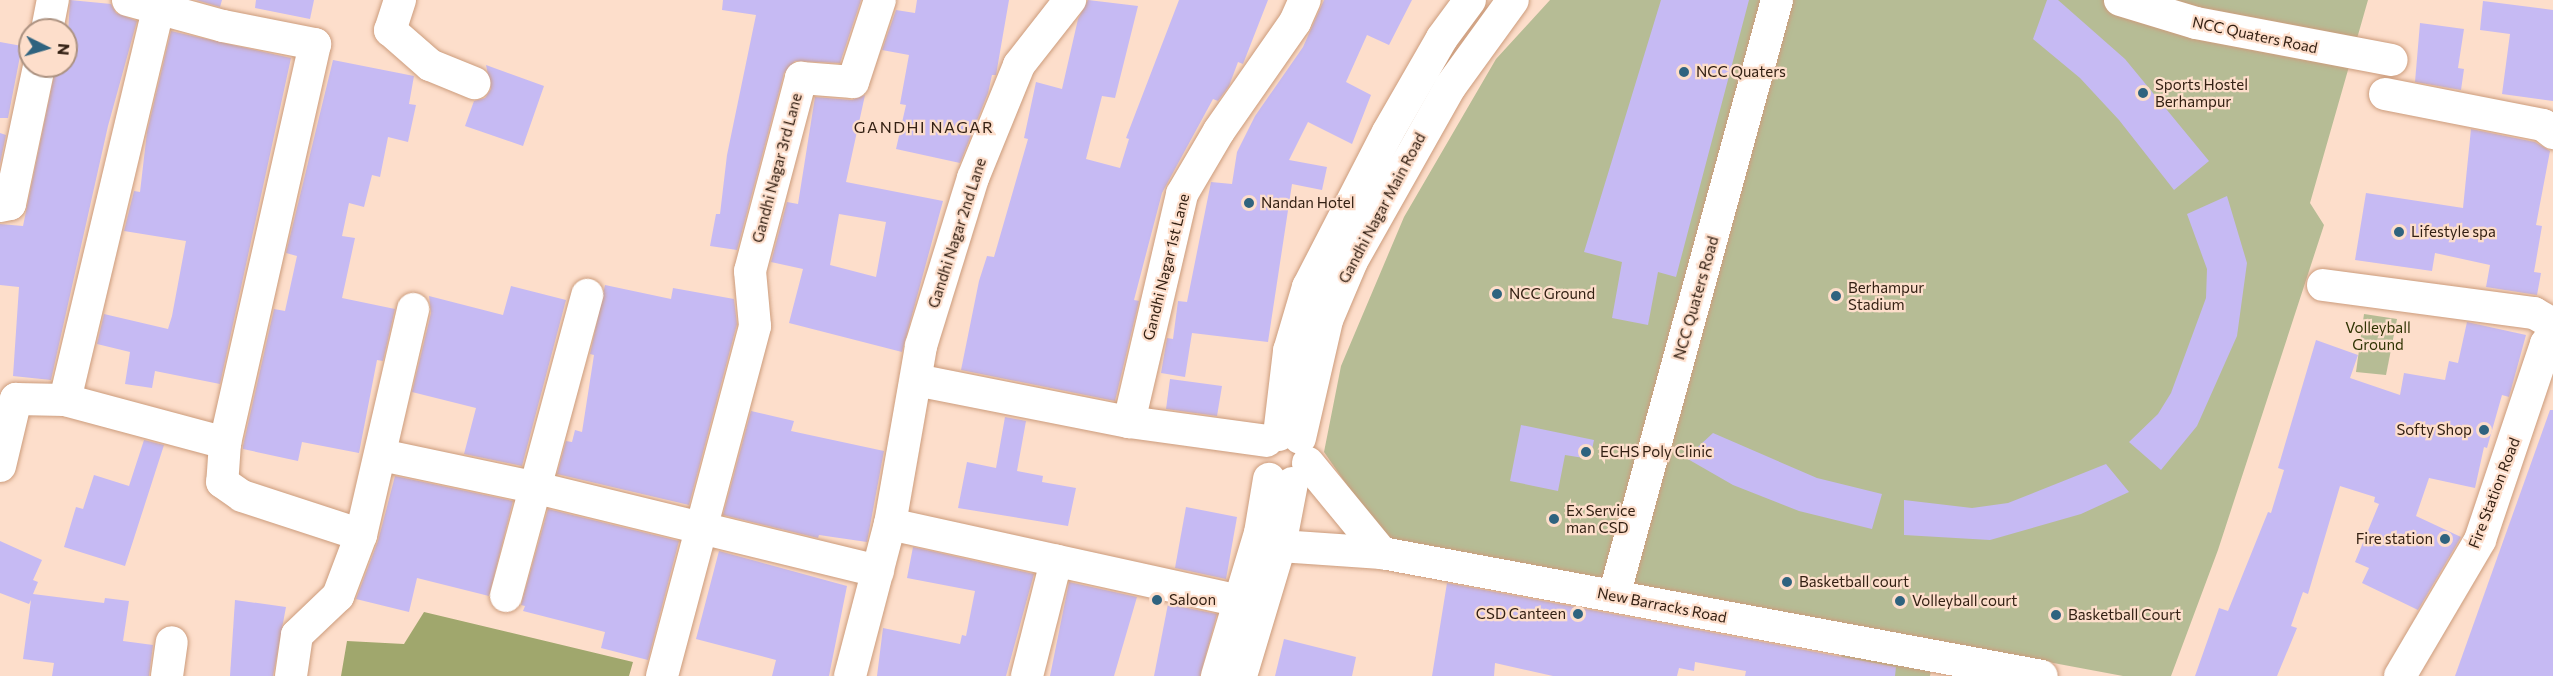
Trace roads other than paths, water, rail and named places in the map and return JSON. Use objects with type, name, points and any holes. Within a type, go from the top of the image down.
[{"type":"street","points":[[49,18],[53,0]]},
{"type":"street","points":[[128,0],[158,9],[226,13],[315,45],[225,443],[222,482],[242,496],[361,535]]},
{"type":"street","points":[[400,0],[390,30],[430,65],[474,83]]},
{"type":"street","name":"Gandhi Nagar 3rd Lane","points":[[704,530],[755,326],[750,271],[801,78],[853,82],[880,0]]},
{"type":"street","name":"Gandhi Nagar 2nd Lane","points":[[850,676],[890,524],[921,346],[973,178],[1018,65],[1070,0]]},
{"type":"street","name":"Gandhi Nagar 1st Lane","points":[[1129,422],[1182,194],[1219,131],[1295,22],[1305,0]]},
{"type":"street","name":"Gandhi Nagar Main Road","points":[[1241,676],[1280,546],[1286,456],[1289,351],[1308,286],[1388,132],[1442,38],[1470,0]]},
{"type":"street","name":"Gandhi Nagar Main Road","points":[[1217,676],[1327,320],[1352,261],[1445,95],[1513,0]]},
{"type":"street","name":"NCC Quaters Road","points":[[1614,596],[1777,0]]},
{"type":"street","name":"NCC Quaters Road","points":[[2120,0],[2196,23],[2392,60]]},
{"type":"street","points":[[65,400],[158,9]]},
{"type":"street","points":[[0,206],[10,204],[36,78]]},
{"type":"street","points":[[2385,94],[2543,125],[2553,134]]},
{"type":"street","points":[[2324,285],[2534,313],[2552,319]]},
{"type":"street","points":[[506,596],[587,296]]},
{"type":"street","points":[[291,676],[297,635],[338,596],[361,535],[413,309]]},
{"type":"street","name":"Fire Station Road","points":[[2400,676],[2480,540],[2546,344],[2552,319]]},
{"type":"street","name":"Fire Station Road","points":[[2412,676],[2490,545],[2553,361]]},
{"type":"street","points":[[916,380],[1286,456],[1382,553]]},
{"type":"street","points":[[0,466],[16,399],[65,400],[225,443]]},
{"type":"street","points":[[381,455],[537,488],[878,571]]},
{"type":"street","points":[[890,524],[1240,601]]},
{"type":"street","points":[[662,676],[704,530]]},
{"type":"street","name":"New Barracks Road","points":[[1280,546],[1382,553],[2042,676]]},
{"type":"street","points":[[1027,676],[1056,561]]},
{"type":"street","points":[[167,676],[172,642]]},
{"type":"place","name":"NCC Quaters","points":[[1684,72]]},
{"type":"place","name":"Sports Hostel Berhampur","points":[[2143,93]]},
{"type":"place","name":"Nandan Hotel","points":[[1249,203]]},
{"type":"place","name":"Lifestyle spa","points":[[2399,232]]},
{"type":"place","name":"NCC Ground","points":[[1497,294]]},
{"type":"place","name":"Berhampur Stadium","points":[[1836,296]]},
{"type":"place","name":"Softy Shop","points":[[2484,430]]},
{"type":"place","name":"ECHS Poly Clinic","points":[[1586,452]]},
{"type":"place","name":"Ex Service man CSD","points":[[1554,519]]},
{"type":"place","name":"Fire station","points":[[2445,539]]},
{"type":"place","name":"Basketball court","points":[[1787,582]]},
{"type":"place","name":"Saloon","points":[[1157,600]]},
{"type":"place","name":"Volleyball court","points":[[1900,601]]},
{"type":"place","name":"CSD Canteen","points":[[1578,614]]},
{"type":"place","name":"Basketball Court","points":[[2056,615]]},
{"type":"district","name":"GANDHI NAGAR","points":[[924,127]]},
{"type":"park label","name":"Volleyball Ground","points":[[2378,336]]}]
